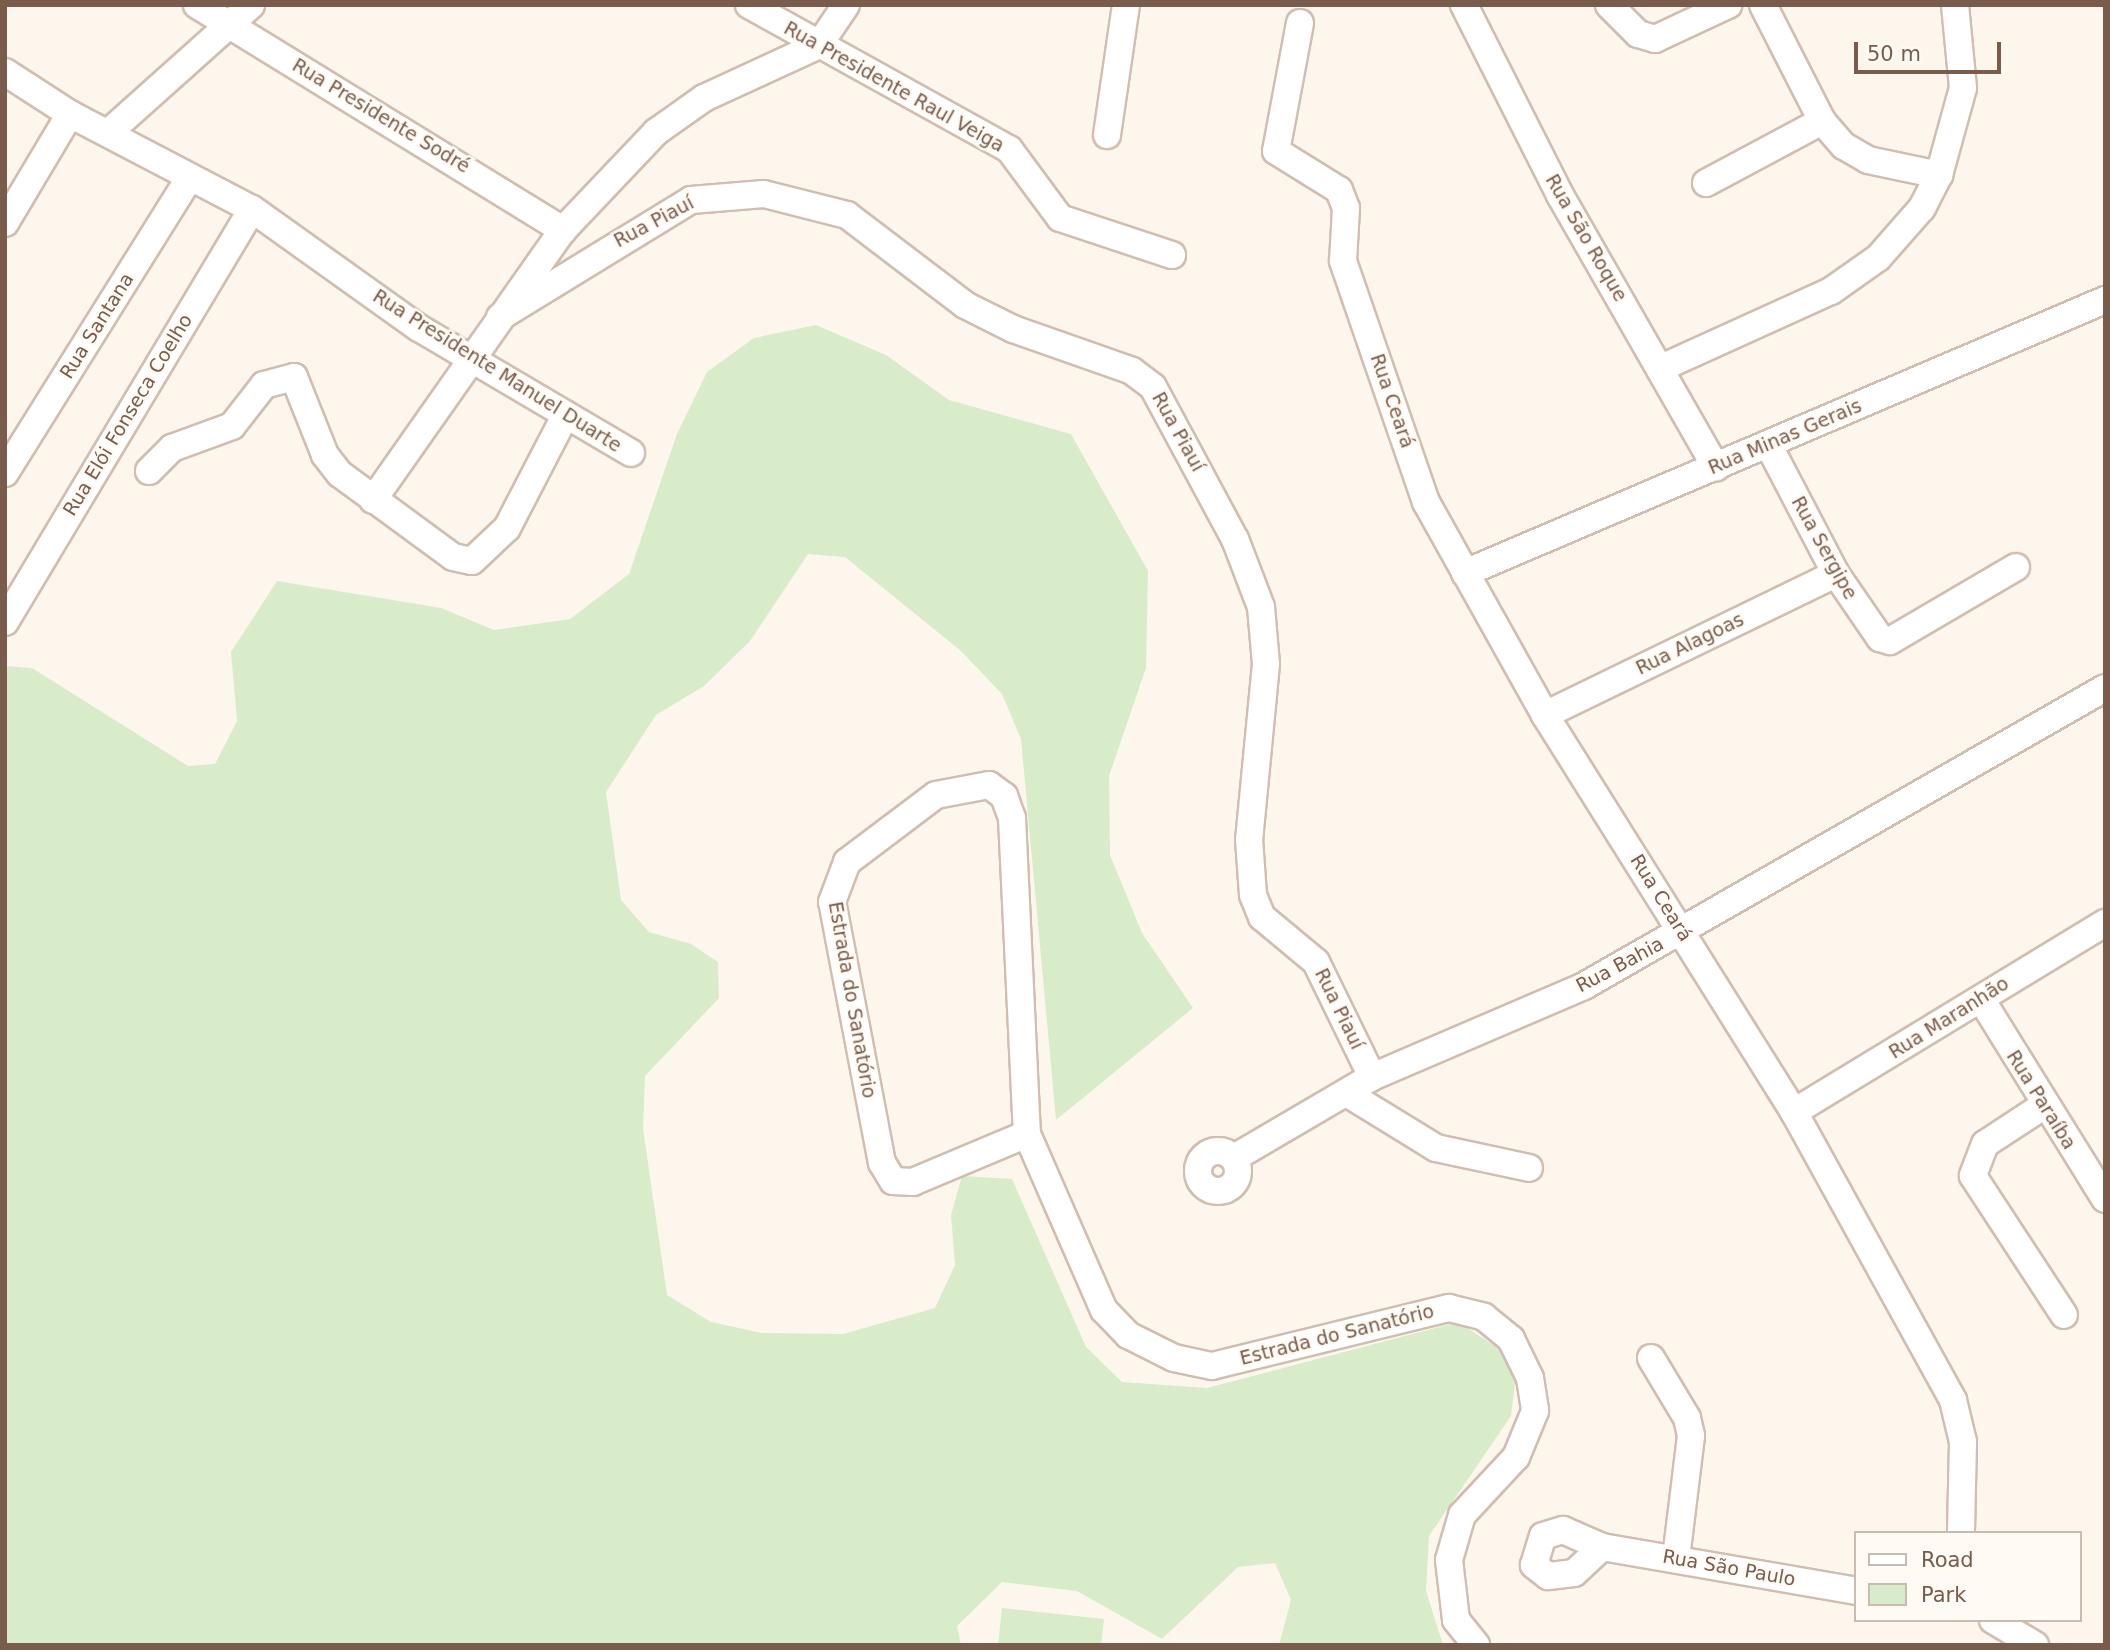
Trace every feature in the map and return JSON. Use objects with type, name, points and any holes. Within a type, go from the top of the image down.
[{"type":"street","name":"Rua Presidente Sodré","points":[[197,5],[563,230]]},
{"type":"street","points":[[108,133],[251,5]]},
{"type":"street","name":"Rua Presidente Raul Veiga","points":[[749,5],[1009,149],[1060,218],[1172,255]]},
{"type":"street","points":[[373,500],[469,356],[563,230],[672,117],[819,45],[846,5]]},
{"type":"street","points":[[1107,135],[1126,5]]},
{"type":"street","name":"Rua São Roque","points":[[1464,5],[1560,195],[1716,467]]},
{"type":"street","points":[[1609,5],[1638,34],[1655,39],[1728,5]]},
{"type":"street","points":[[1763,5],[1822,121],[1844,146],[1868,160],[1939,175]]},
{"type":"street","points":[[1661,368],[1831,291],[1859,271],[1922,208],[1939,175],[1962,88],[1955,5]]},
{"type":"street","name":"Rua Ceará","points":[[1300,23],[1276,151],[1339,190],[1346,208],[1343,261],[1426,502],[1545,715],[1794,1112],[1953,1400],[1963,1442],[1961,1531]]},
{"type":"street","name":"Rua Presidente Manuel Duarte","points":[[5,72],[71,114],[252,209],[469,356],[565,416],[631,453]]},
{"type":"street","points":[[5,223],[71,114]]},
{"type":"street","points":[[1706,183],[1822,121]]},
{"type":"street","name":"Rua Santana","points":[[5,473],[189,178]]},
{"type":"street","name":"Rua Piauí","points":[[500,317],[691,200],[764,194],[847,215],[965,305],[1013,329],[1121,366],[1153,387],[1235,539],[1261,607],[1266,664],[1249,839],[1252,895],[1262,917],[1316,962],[1372,1077]]},
{"type":"street","name":"Rua Elói Fonseca Coelho","points":[[5,622],[252,209]]},
{"type":"street","name":"Rua Minas Gerais","points":[[1465,573],[2105,300]]},
{"type":"street","points":[[149,471],[172,448],[232,426],[264,385],[294,377],[325,455],[373,500],[453,557],[472,561],[507,528],[565,416]]},
{"type":"street","name":"Rua Sergipe","points":[[1768,444],[1836,574],[1871,631],[1890,641],[2016,567]]},
{"type":"street","name":"Rua Alagoas","points":[[1545,715],[1836,574]]},
{"type":"street","name":"Rua Bahia","points":[[1234,1158],[1348,1094],[1372,1077],[1584,986],[2105,688]]},
{"type":"street","name":"Estrada do Sanatório","points":[[1027,1134],[913,1182],[893,1181],[882,1163],[832,902],[847,862],[936,795],[989,785],[1004,796],[1012,818],[1027,1134],[1104,1310],[1128,1335],[1174,1358],[1212,1366],[1449,1308],[1485,1317],[1511,1339],[1530,1378],[1535,1412],[1516,1457],[1462,1515],[1449,1560],[1456,1620],[1476,1645]]},
{"type":"street","name":"Rua Maranhão","points":[[1794,1112],[2105,923]]},
{"type":"street","name":"Rua Paraíba","points":[[1980,999],[2043,1106],[2103,1193]]},
{"type":"street","points":[[1348,1094],[1436,1148],[1529,1168]]},
{"type":"street","points":[[2043,1106],[1985,1144],[1973,1175],[2064,1315]]},
{"type":"street","points":[[1651,1358],[1687,1418],[1691,1436],[1676,1559]]},
{"type":"street","name":"Rua São Paulo","points":[[1602,1547],[1854,1591]]},
{"type":"street","points":[[1996,1622],[2035,1645]]},
{"type":"green space","points":[[816,325],[886,355],[949,400],[1071,434],[1148,571],[1146,668],[1109,776],[1110,855],[1142,933],[1193,1008],[1056,1120],[1021,739],[1002,694],[961,651],[845,557],[808,554],[750,641],[704,686],[656,715],[606,792],[621,900],[649,932],[691,944],[718,962],[719,998],[645,1076],[643,1128],[667,1295],[711,1322],[762,1333],[843,1334],[935,1308],[955,1265],[951,1215],[962,1176],[1012,1179],[1086,1347],[1122,1382],[1207,1388],[1458,1322],[1518,1361],[1511,1416],[1429,1536],[1426,1591],[1443,1645],[1279,1645],[1291,1600],[1275,1563],[1238,1567],[1162,1639],[1077,1591],[1002,1582],[957,1626],[961,1645],[5,1645],[5,666],[32,668],[188,766],[215,764],[237,721],[231,652],[277,581],[441,608],[494,630],[570,619],[629,574],[677,434],[707,372],[754,338]]},
{"type":"green space","points":[[1002,1608],[1104,1619],[1101,1645],[998,1645]]}]
